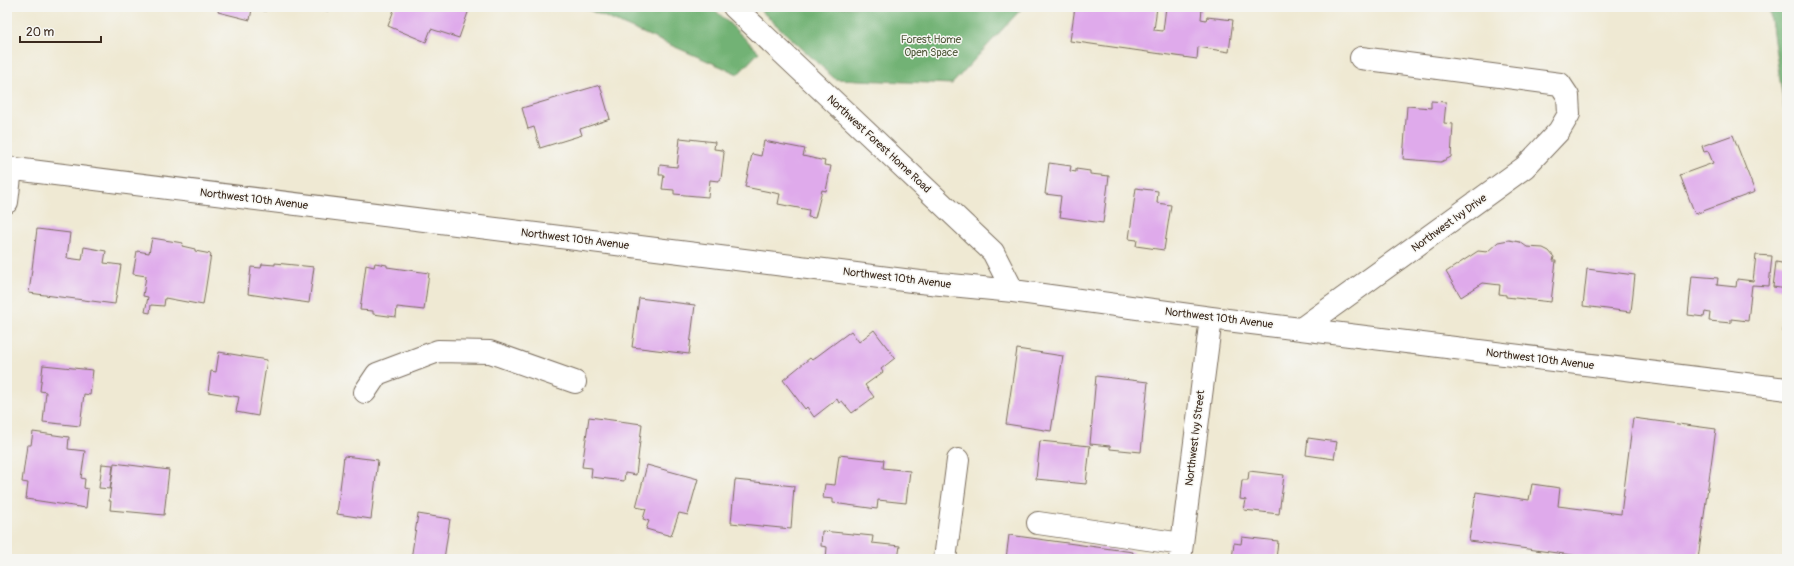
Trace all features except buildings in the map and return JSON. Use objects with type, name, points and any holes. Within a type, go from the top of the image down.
[{"type":"street","name":"Northwest Forest Home Road","points":[[734,7],[993,252],[1013,291]]},
{"type":"street","name":"Northwest Ivy Drive","points":[[1301,329],[1525,168],[1559,130],[1569,114],[1568,96],[1560,84],[1361,58]]},
{"type":"street","name":"Northwest 10th Avenue","points":[[9,169],[920,282],[1013,291],[1211,318],[1787,389]]},
{"type":"street","points":[[7,202],[9,169]]},
{"type":"street","name":"Northwest Ivy Street","points":[[1181,552],[1211,318]]},
{"type":"street","points":[[365,392],[377,374],[438,351],[490,352],[574,382]]},
{"type":"street","points":[[945,559],[958,460]]},
{"type":"street","points":[[1038,523],[1181,552]]},
{"type":"green space","points":[[582,7],[712,7],[759,52],[738,74]]},
{"type":"green space","name":"Forest Home Open Space","points":[[757,7],[1023,7],[952,84],[835,79]]},
{"type":"green space","points":[[1769,7],[1787,7],[1787,127]]}]
